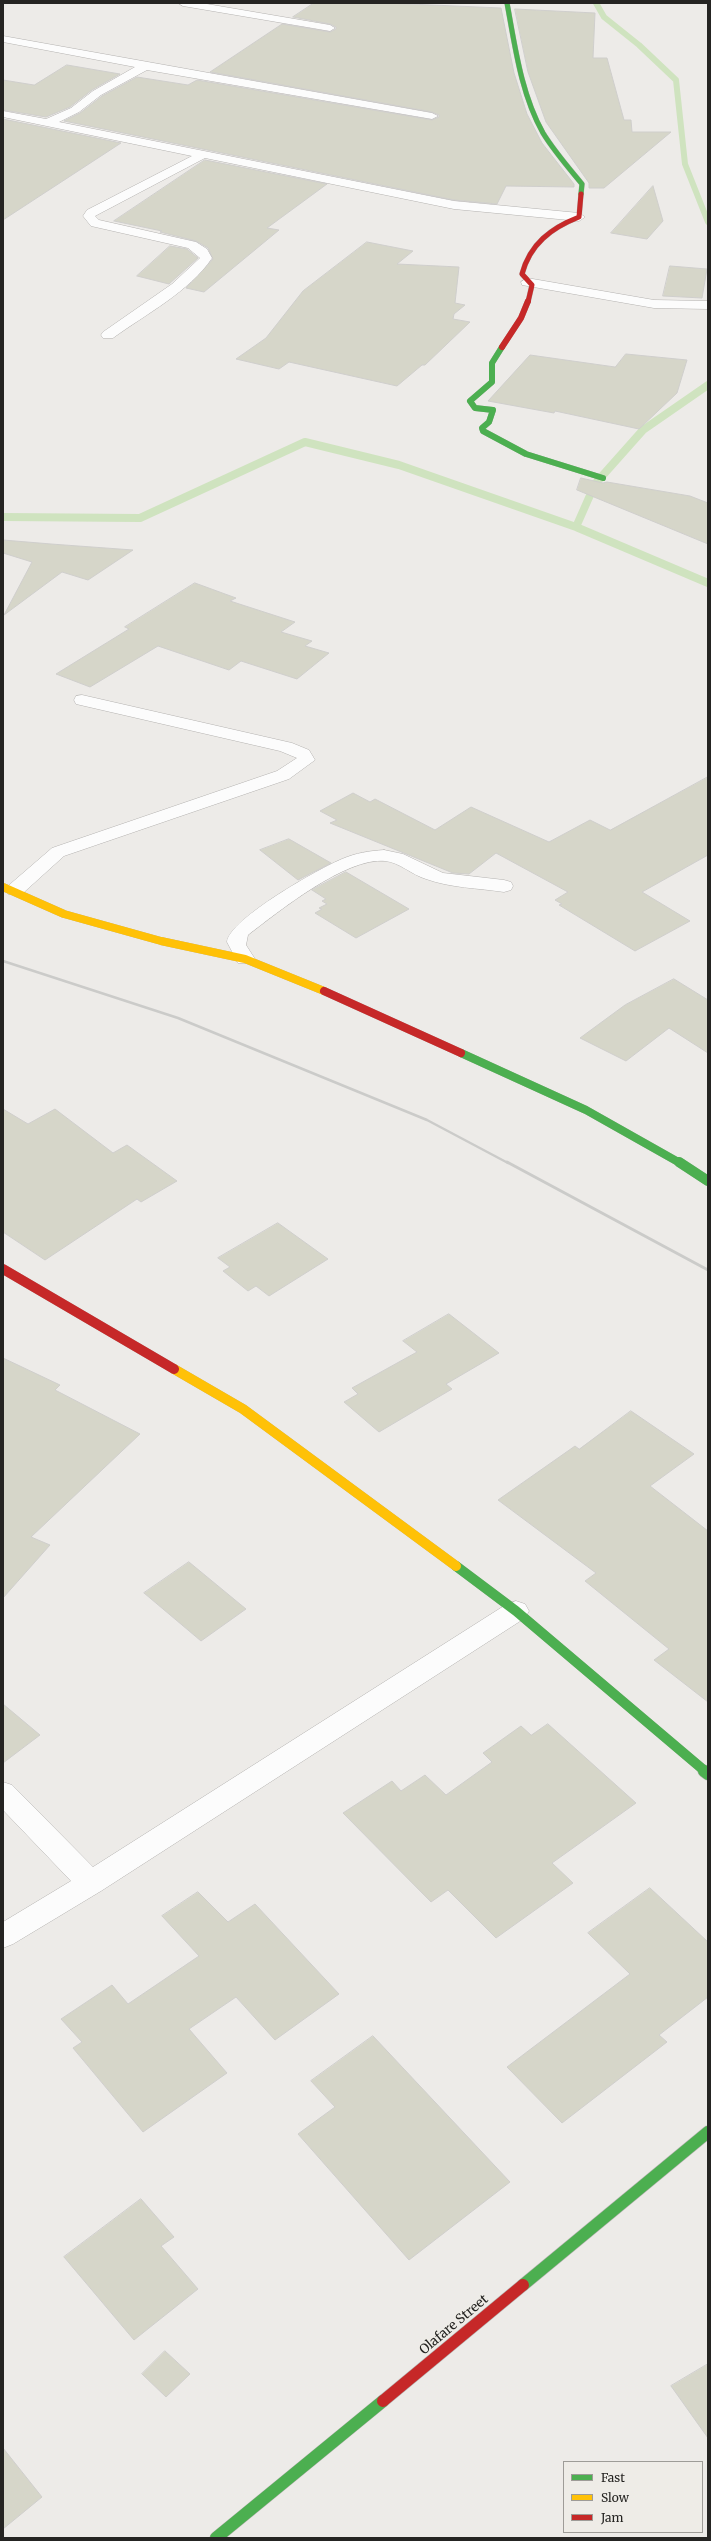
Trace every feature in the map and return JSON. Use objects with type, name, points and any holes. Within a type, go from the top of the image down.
[{"type":"street","points":[[183,3],[330,28]]},
{"type":"street","points":[[507,3],[517,56],[534,114],[555,151],[582,184],[579,217]]},
{"type":"street","points":[[3,39],[145,66],[432,116]]},
{"type":"street","points":[[48,123],[74,110],[97,93],[145,66]]},
{"type":"street","points":[[3,114],[454,205],[579,217]]},
{"type":"street","points":[[108,335],[189,276],[202,265],[206,258],[203,252],[192,245],[95,223],[89,216],[91,213],[203,155]]},
{"type":"street","points":[[579,217],[566,220],[533,246],[522,266],[522,274],[527,282],[532,284],[532,290],[527,307],[492,363],[492,382],[470,401],[475,408],[493,410],[489,422],[482,428],[483,431],[504,446],[555,465],[603,478]]},
{"type":"street","points":[[527,282],[654,304],[708,305]]},
{"type":"street","points":[[82,700],[286,747],[303,754],[306,760],[283,775],[58,852],[9,888],[64,914],[161,942],[245,959],[296,978],[586,1110],[652,1145],[708,1181]]},
{"type":"street","points":[[245,959],[234,943],[235,938],[241,931],[286,896],[350,862],[366,857],[383,855],[398,858],[432,875],[504,886]]},
{"type":"street","points":[[3,1269],[243,1409],[516,1612],[708,1774]]},
{"type":"street","points":[[3,1936],[91,1883],[516,1612]]},
{"type":"street","points":[[3,1793],[91,1883]]},
{"type":"street","name":"Olafare Street","points":[[216,2538],[708,2132]]},
{"type":"building","points":[[314,3],[386,3],[501,8],[514,73],[527,114],[542,143],[574,184],[574,187],[506,186],[497,204],[454,200],[64,121],[80,113],[102,96],[137,77],[188,85],[197,80],[432,120],[439,117],[439,115],[432,112],[210,72],[282,24],[330,32],[336,29],[336,27],[330,24],[293,17]]},
{"type":"building","points":[[515,9],[595,13],[593,58],[607,58],[624,120],[631,120],[632,132],[671,132],[604,188],[589,188],[589,183],[546,122],[528,72]]},
{"type":"building","points":[[67,65],[120,74],[92,90],[70,107],[46,117],[3,110],[3,80],[34,85]]},
{"type":"building","points":[[3,119],[121,143],[3,220]]},
{"type":"building","points":[[205,160],[327,184],[267,228],[279,230],[204,292],[186,288],[213,259],[208,248],[196,241],[160,232],[162,231],[114,221]]},
{"type":"building","points":[[653,186],[663,221],[647,239],[611,233]]},
{"type":"building","points":[[367,242],[413,251],[397,264],[459,267],[455,303],[465,305],[454,314],[453,319],[470,322],[425,365],[422,365],[397,386],[289,362],[279,369],[236,359],[266,338],[303,291]]},
{"type":"building","points":[[170,246],[187,249],[198,258],[169,284],[137,276]]},
{"type":"building","points":[[670,266],[707,269],[702,298],[663,296]]},
{"type":"building","points":[[626,354],[687,360],[677,393],[639,429],[555,411],[554,413],[488,401],[530,355],[615,367]]},
{"type":"building","points":[[581,478],[603,483],[607,482],[690,496],[708,503],[708,544],[577,490]]},
{"type":"building","points":[[3,540],[133,550],[88,580],[62,572],[4,615],[32,562],[3,553]]},
{"type":"building","points":[[195,583],[236,598],[230,601],[295,622],[281,632],[312,641],[305,646],[329,653],[297,679],[241,661],[229,670],[158,646],[90,687],[56,674],[129,629],[125,627]]},
{"type":"building","points":[[708,777],[708,855],[642,892],[690,921],[635,951],[559,905],[562,904],[555,900],[568,892],[496,853],[469,874],[453,873],[330,823],[337,820],[320,811],[353,793],[370,802],[375,799],[435,830],[471,807],[549,842],[590,820],[610,830]]},
{"type":"building","points":[[289,839],[331,863],[298,880],[260,850]]},
{"type":"building","points":[[346,872],[409,909],[356,938],[315,913],[322,909],[319,908],[327,904],[322,901],[326,899],[312,890]]},
{"type":"building","points":[[674,979],[708,1000],[708,1053],[669,1028],[626,1061],[580,1038],[625,1005]]},
{"type":"building","points":[[3,1109],[28,1124],[55,1109],[113,1153],[127,1145],[177,1181],[141,1202],[137,1199],[45,1260],[3,1232]]},
{"type":"building","points":[[278,1223],[328,1259],[269,1296],[256,1286],[248,1291],[223,1271],[230,1267],[218,1258]]},
{"type":"building","points":[[449,1314],[499,1353],[446,1384],[452,1389],[379,1432],[344,1402],[358,1394],[352,1388],[417,1352],[403,1341]]},
{"type":"building","points":[[3,1358],[60,1385],[55,1390],[140,1434],[31,1537],[50,1545],[3,1598]]},
{"type":"building","points":[[631,1411],[694,1454],[650,1486],[708,1531],[708,1702],[654,1660],[669,1649],[585,1581],[596,1573],[498,1500],[575,1446],[579,1449]]},
{"type":"building","points":[[189,1562],[246,1609],[201,1641],[144,1593]]},
{"type":"building","points":[[3,1704],[40,1735],[3,1763]]},
{"type":"building","points":[[548,1724],[636,1803],[552,1863],[573,1883],[496,1938],[448,1890],[431,1902],[343,1813],[392,1781],[401,1791],[425,1775],[446,1795],[492,1762],[483,1753],[521,1726],[531,1735]]},
{"type":"building","points":[[650,1888],[708,1942],[708,1997],[659,2035],[667,2042],[562,2123],[507,2067],[630,1974],[588,1933]]},
{"type":"building","points":[[198,1892],[228,1922],[255,1904],[339,1994],[275,2040],[236,1997],[189,2029],[227,2073],[143,2132],[73,2048],[82,2042],[61,2019],[112,1985],[128,2004],[199,1956],[162,1916]]},
{"type":"building","points":[[373,2036],[510,2182],[409,2260],[298,2134],[335,2107],[311,2081]]},
{"type":"building","points":[[141,2199],[174,2237],[161,2246],[198,2289],[134,2340],[64,2257]]},
{"type":"building","points":[[165,2351],[190,2374],[166,2397],[142,2374]]},
{"type":"building","points":[[708,2364],[708,2438],[671,2386]]},
{"type":"building","points":[[3,2448],[42,2497],[3,2529]]},
{"type":"waterway","points":[[596,3],[604,17],[639,45],[676,80],[685,164],[708,222]]},
{"type":"waterway","points":[[576,527],[595,484],[643,430],[708,385]]},
{"type":"waterway","points":[[3,517],[140,518],[305,442],[399,465],[576,527]]},
{"type":"waterway","points":[[576,527],[708,583]]},
{"type":"railway","points":[[3,961],[178,1018],[427,1120],[508,1163]]},
{"type":"railway","points":[[507,1162],[708,1270]]},
{"type":"traffic: fast","points":[[507,3],[521,73],[534,113],[549,142],[582,184],[581,194]]},
{"type":"traffic: fast","points":[[502,347],[492,363],[492,382],[470,401],[475,408],[493,410],[489,422],[482,428],[483,431],[526,454],[603,478]]},
{"type":"traffic: fast","points":[[461,1053],[586,1110],[651,1145],[708,1181]]},
{"type":"traffic: fast","points":[[456,1566],[516,1611],[708,1774]]},
{"type":"traffic: fast","points":[[523,2285],[708,2132]]},
{"type":"traffic: fast","points":[[216,2538],[383,2401]]},
{"type":"traffic: slow","points":[[3,887],[64,914],[161,941],[245,959],[324,991]]},
{"type":"traffic: slow","points":[[174,1369],[243,1409],[456,1566]]},
{"type":"traffic: jam","points":[[502,347],[521,318],[528,302],[532,285],[522,274],[529,254],[535,245],[550,232],[579,217],[581,194]]},
{"type":"traffic: jam","points":[[324,991],[461,1053]]},
{"type":"traffic: jam","points":[[3,1269],[174,1369]]},
{"type":"traffic: jam","points":[[383,2401],[523,2285]]}]
